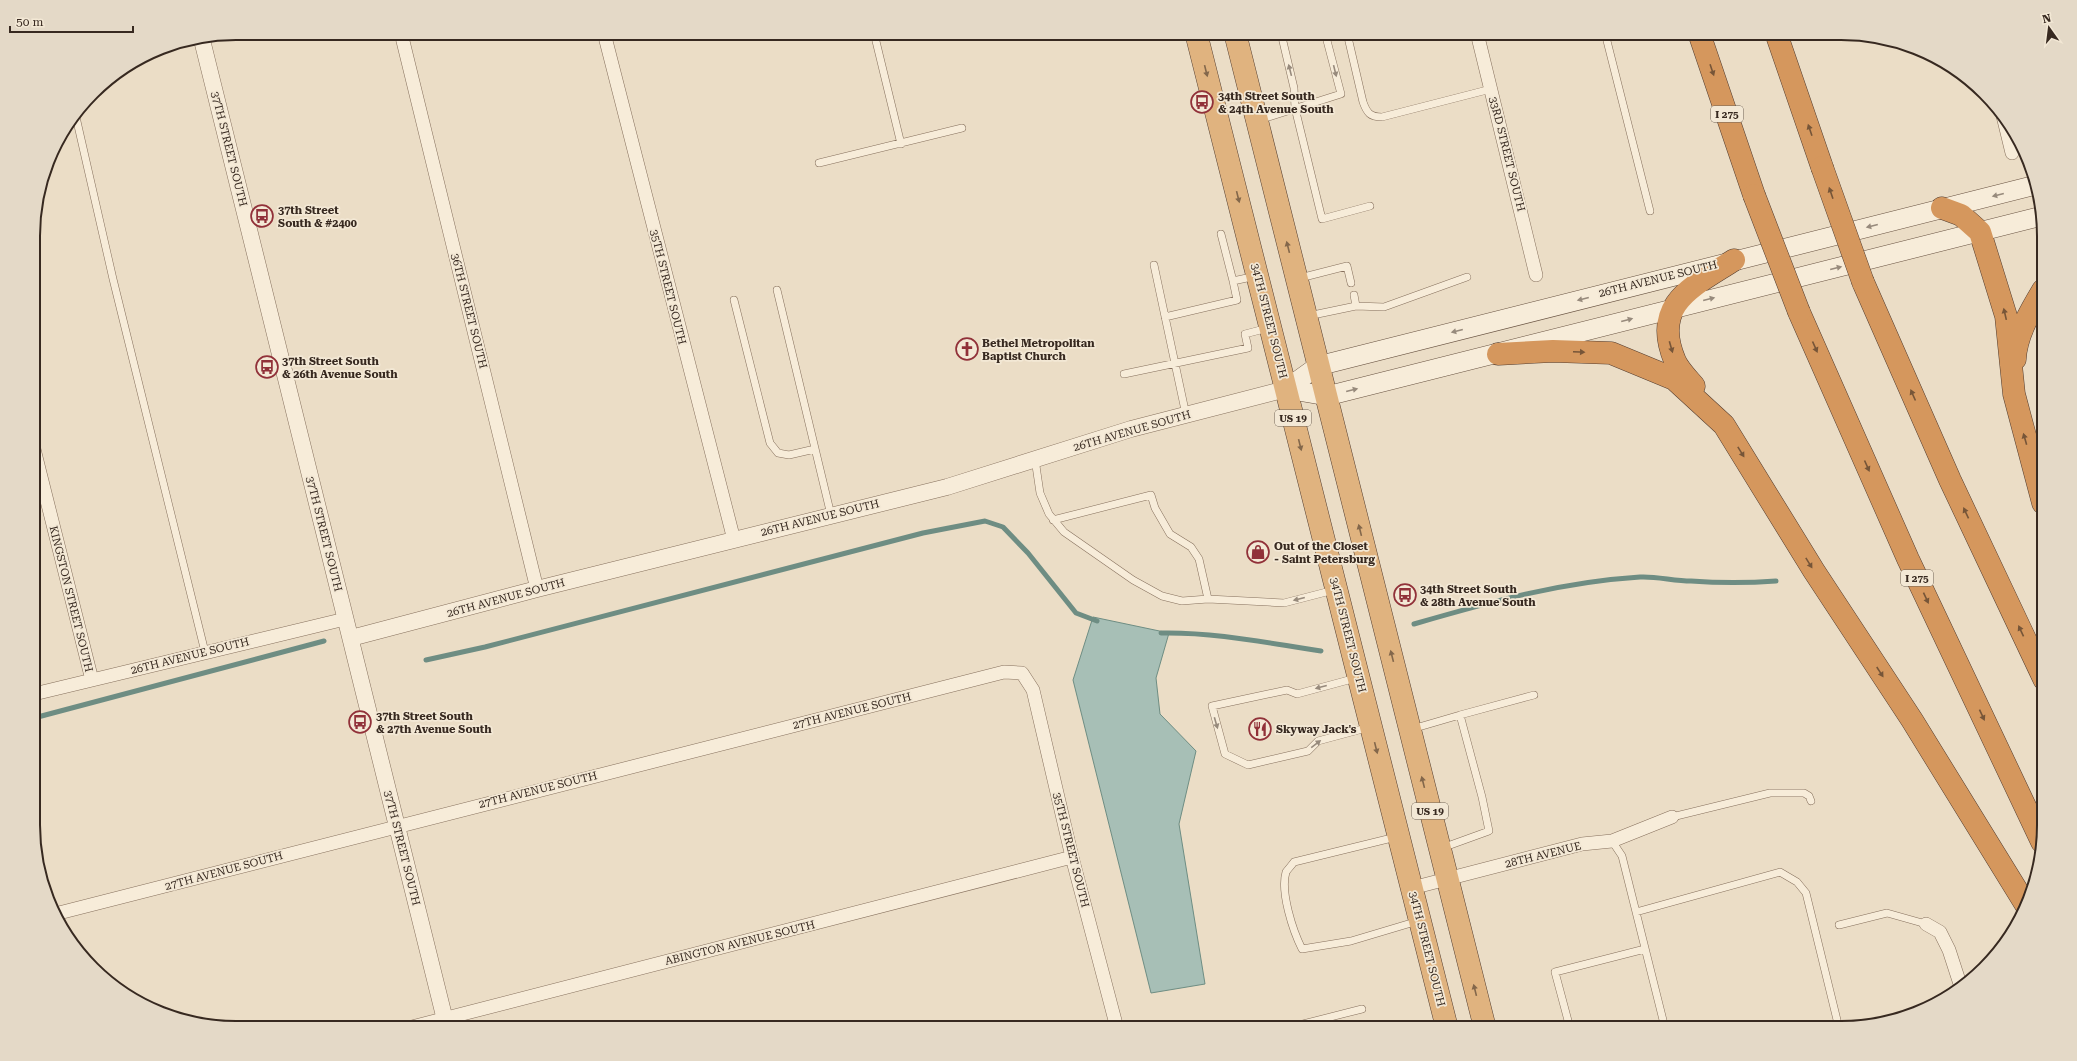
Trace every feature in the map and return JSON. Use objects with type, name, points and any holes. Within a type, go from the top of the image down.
[{"type":"highway","name":"34TH STREET SOUTH","points":[[1198,40],[1445,1021]]},
{"type":"highway","name":"US 19","points":[[1237,40],[1483,1021]]},
{"type":"highway","name":"I 275","points":[[1702,40],[1754,195],[1799,312],[1908,559],[2037,831]]},
{"type":"highway","points":[[1778,40],[1863,282],[1950,480],[2037,664]]},
{"type":"highway","points":[[1942,208],[1961,215],[1980,232],[2006,316],[2014,394],[2037,481]]},
{"type":"highway","points":[[1734,260],[1685,293],[1672,308],[1667,334],[1676,362],[1724,425],[1814,571],[1912,720],[2022,899]]},
{"type":"highway","points":[[2014,394],[2015,352],[2029,313],[2037,299]]},
{"type":"highway","points":[[1498,354],[1553,351],[1612,353],[1674,379],[1724,425]]},
{"type":"main road","name":"26TH AVENUE SOUTH","points":[[1286,389],[1318,366],[2030,186]]},
{"type":"main road","name":"26TH AVENUE SOUTH","points":[[1286,389],[1326,396],[2036,218]]},
{"type":"street","name":"36TH STREET SOUTH","points":[[403,40],[537,589]]},
{"type":"street","name":"35TH STREET SOUTH","points":[[606,40],[734,540]]},
{"type":"street","name":"33RD STREET SOUTH","points":[[1479,40],[1536,274]]},
{"type":"street","name":"37TH STREET SOUTH","points":[[203,43],[445,1021]]},
{"type":"street","points":[[2007,131],[2012,153]]},
{"type":"street","name":"26TH AVENUE SOUTH","points":[[351,638],[537,589],[947,487],[1131,430],[1286,389]]},
{"type":"street","name":"KINGSTON STREET SOUTH","points":[[40,473],[92,680]]},
{"type":"street","name":"26TH AVENUE SOUTH","points":[[40,693],[345,619]]},
{"type":"street","name":"27TH AVENUE SOUTH","points":[[60,913],[1004,672],[1022,673]]},
{"type":"street","name":"35TH STREET SOUTH","points":[[1022,673],[1033,690],[1072,857],[1115,1021]]},
{"type":"street","name":"28TH AVENUE","points":[[1412,888],[1582,844],[1612,841],[1672,817]]},
{"type":"street","name":"ABINGTON AVENUE SOUTH","points":[[453,1021],[1072,857]]},
{"type":"street","points":[[1926,924],[1940,932],[1949,950],[1959,981]]},
{"type":"lane","points":[[876,40],[901,144]]},
{"type":"lane","points":[[1283,40],[1294,88],[1295,108],[1322,219],[1370,206]]},
{"type":"lane","points":[[1256,120],[1276,116],[1295,108],[1341,94],[1327,40]]},
{"type":"lane","points":[[1349,40],[1363,102],[1368,113],[1375,117],[1382,117],[1491,89]]},
{"type":"lane","points":[[1607,40],[1650,211]]},
{"type":"lane","points":[[77,122],[113,279],[205,652]]},
{"type":"lane","points":[[819,163],[962,128]]},
{"type":"lane","points":[[1165,317],[1237,300],[1221,234]]},
{"type":"lane","points":[[1154,264],[1186,415]]},
{"type":"lane","points":[[1296,279],[1347,266],[1351,283]]},
{"type":"lane","points":[[1233,281],[1258,275]]},
{"type":"lane","points":[[1306,316],[1356,306],[1384,307],[1467,277]]},
{"type":"lane","points":[[777,290],[831,515]]},
{"type":"lane","points":[[1354,296],[1356,306]]},
{"type":"lane","points":[[734,300],[770,443],[778,453],[789,455],[814,449]]},
{"type":"lane","points":[[1124,374],[1248,348],[1245,334],[1271,328]]},
{"type":"lane","points":[[1035,459],[1040,493],[1049,514],[1064,532],[1090,552],[1133,580],[1162,596],[1182,601],[1208,599],[1284,603],[1336,590]]},
{"type":"lane","points":[[1053,520],[1152,494],[1155,508],[1170,534],[1191,547],[1199,559],[1208,599]]},
{"type":"lane","points":[[1358,677],[1297,694],[1287,690],[1212,706],[1225,754],[1248,765],[1308,751],[1318,741],[1371,727]]},
{"type":"lane","points":[[1410,730],[1534,695]]},
{"type":"lane","points":[[1440,849],[1489,831],[1482,797],[1460,715]]},
{"type":"lane","points":[[1672,817],[1770,793],[1804,793],[1809,796],[1811,801]]},
{"type":"lane","points":[[1399,836],[1294,862],[1287,871],[1285,884],[1293,932],[1302,949],[1351,941],[1420,921]]},
{"type":"lane","points":[[1612,841],[1622,856],[1663,1021]]},
{"type":"lane","points":[[1636,912],[1780,872],[1797,882],[1806,892],[1837,1021]]},
{"type":"lane","points":[[1839,924],[1887,913],[1926,924]]},
{"type":"lane","points":[[1568,1021],[1555,972],[1645,949]]},
{"type":"lane","points":[[1315,1021],[1362,1009]]},
{"type":"shaded area","points":[[1093,617],[1169,633],[1156,678],[1160,714],[1196,751],[1179,824],[1205,984],[1151,993],[1073,680]]},
{"type":"waterway","points":[[426,660],[485,647],[923,533],[985,521],[1003,527],[1028,553],[1076,613],[1097,621]]},
{"type":"waterway","points":[[1414,624],[1526,594],[1582,583],[1640,577],[1712,582],[1776,581]]},
{"type":"waterway","points":[[1161,633],[1222,636],[1321,651]]},
{"type":"waterway","points":[[40,716],[324,641]]},
{"type":"place","name":"34th Street South & 24th Avenue South","points":[[1202,102]]},
{"type":"place","name":"37th Street South & #2400","points":[[262,216]]},
{"type":"place","name":"Bethel Metropolitan Baptist Church","points":[[967,349]]},
{"type":"place","name":"37th Street South & 26th Avenue South","points":[[267,367]]},
{"type":"place","name":"Out of the Closet - Saint Petersburg","points":[[1258,552]]},
{"type":"place","name":"34th Street South & 28th Avenue South","points":[[1405,595]]},
{"type":"place","name":"37th Street South & 27th Avenue South","points":[[360,722]]},
{"type":"place","name":"Skyway Jack's","points":[[1260,729]]}]
